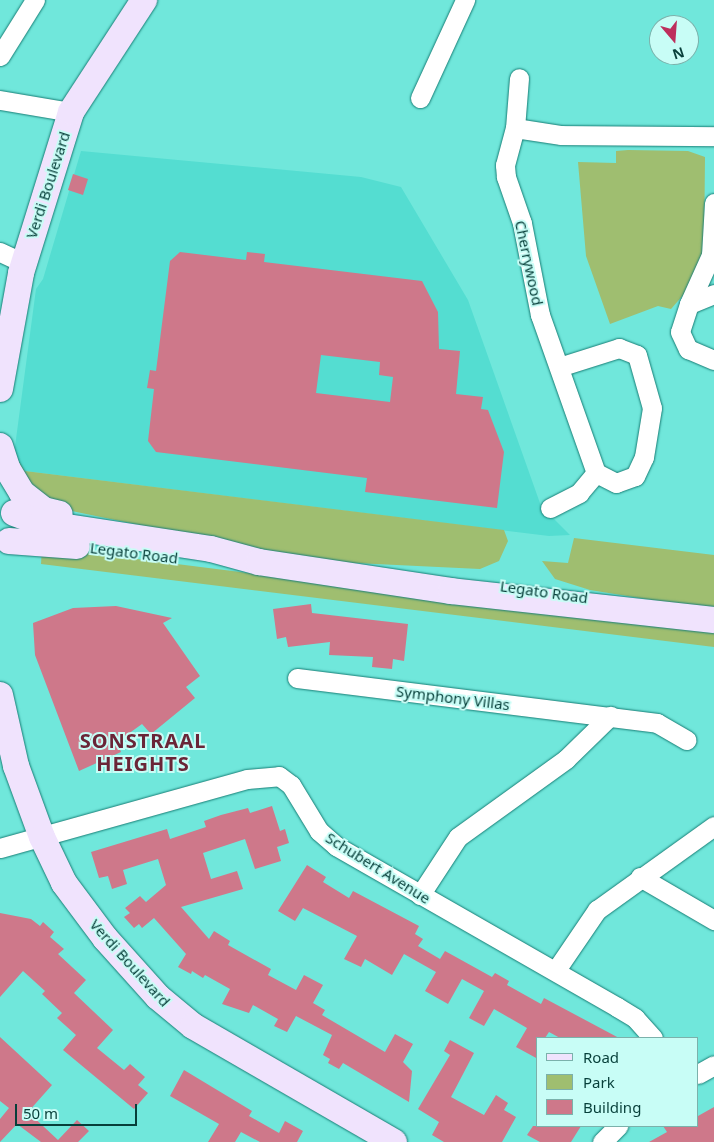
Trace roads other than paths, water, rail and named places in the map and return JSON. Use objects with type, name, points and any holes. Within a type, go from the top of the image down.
[{"type":"street","points":[[0,56],[35,0]]},
{"type":"street","name":"Verdi Boulevard","points":[[0,389],[16,253],[71,112],[144,0]]},
{"type":"street","points":[[420,98],[465,0]]},
{"type":"street","name":"Cherrywood","points":[[519,78],[515,128],[505,165],[506,177],[522,223],[540,315],[596,473]]},
{"type":"street","points":[[0,100],[71,112]]},
{"type":"street","points":[[515,128],[561,134],[714,136]]},
{"type":"street","points":[[714,203],[714,246],[705,275],[680,322],[683,341],[696,356],[714,360]]},
{"type":"street","points":[[690,304],[714,294]]},
{"type":"street","points":[[550,508],[579,493],[596,473],[616,483],[635,476],[641,469],[652,408],[638,355],[619,348],[559,367]]},
{"type":"street","points":[[0,446],[14,483],[30,501],[44,510],[120,528],[134,536]]},
{"type":"street","points":[[3,547],[4,499]]},
{"type":"street","name":"Legato Road","points":[[4,499],[41,523],[240,554],[259,562],[592,608],[612,607],[714,620]]},
{"type":"street","name":"Legato Road","points":[[3,547],[235,565],[259,562]]},
{"type":"street","name":"Symphony Villas","points":[[297,678],[657,723],[687,740]]},
{"type":"street","name":"Verdi Boulevard","points":[[0,695],[16,766],[42,837],[80,907],[158,997],[193,1026],[394,1142]]},
{"type":"street","points":[[420,895],[458,837],[566,759],[610,716]]},
{"type":"street","name":"Verdi Boulevard","points":[[0,738],[16,766]]},
{"type":"street","name":"Schubert Avenue","points":[[0,848],[247,779],[279,776],[294,790],[319,832],[420,895],[556,970],[635,1018],[652,1037]]},
{"type":"street","points":[[556,970],[590,916],[640,877],[714,826]]},
{"type":"street","points":[[640,877],[714,920]]},
{"type":"street","points":[[699,1073],[714,1065]]},
{"type":"street","points":[[602,1142],[617,1127]]},
{"type":"district","name":"SONSTRAAL HEIGHTS","points":[[143,752]]}]
